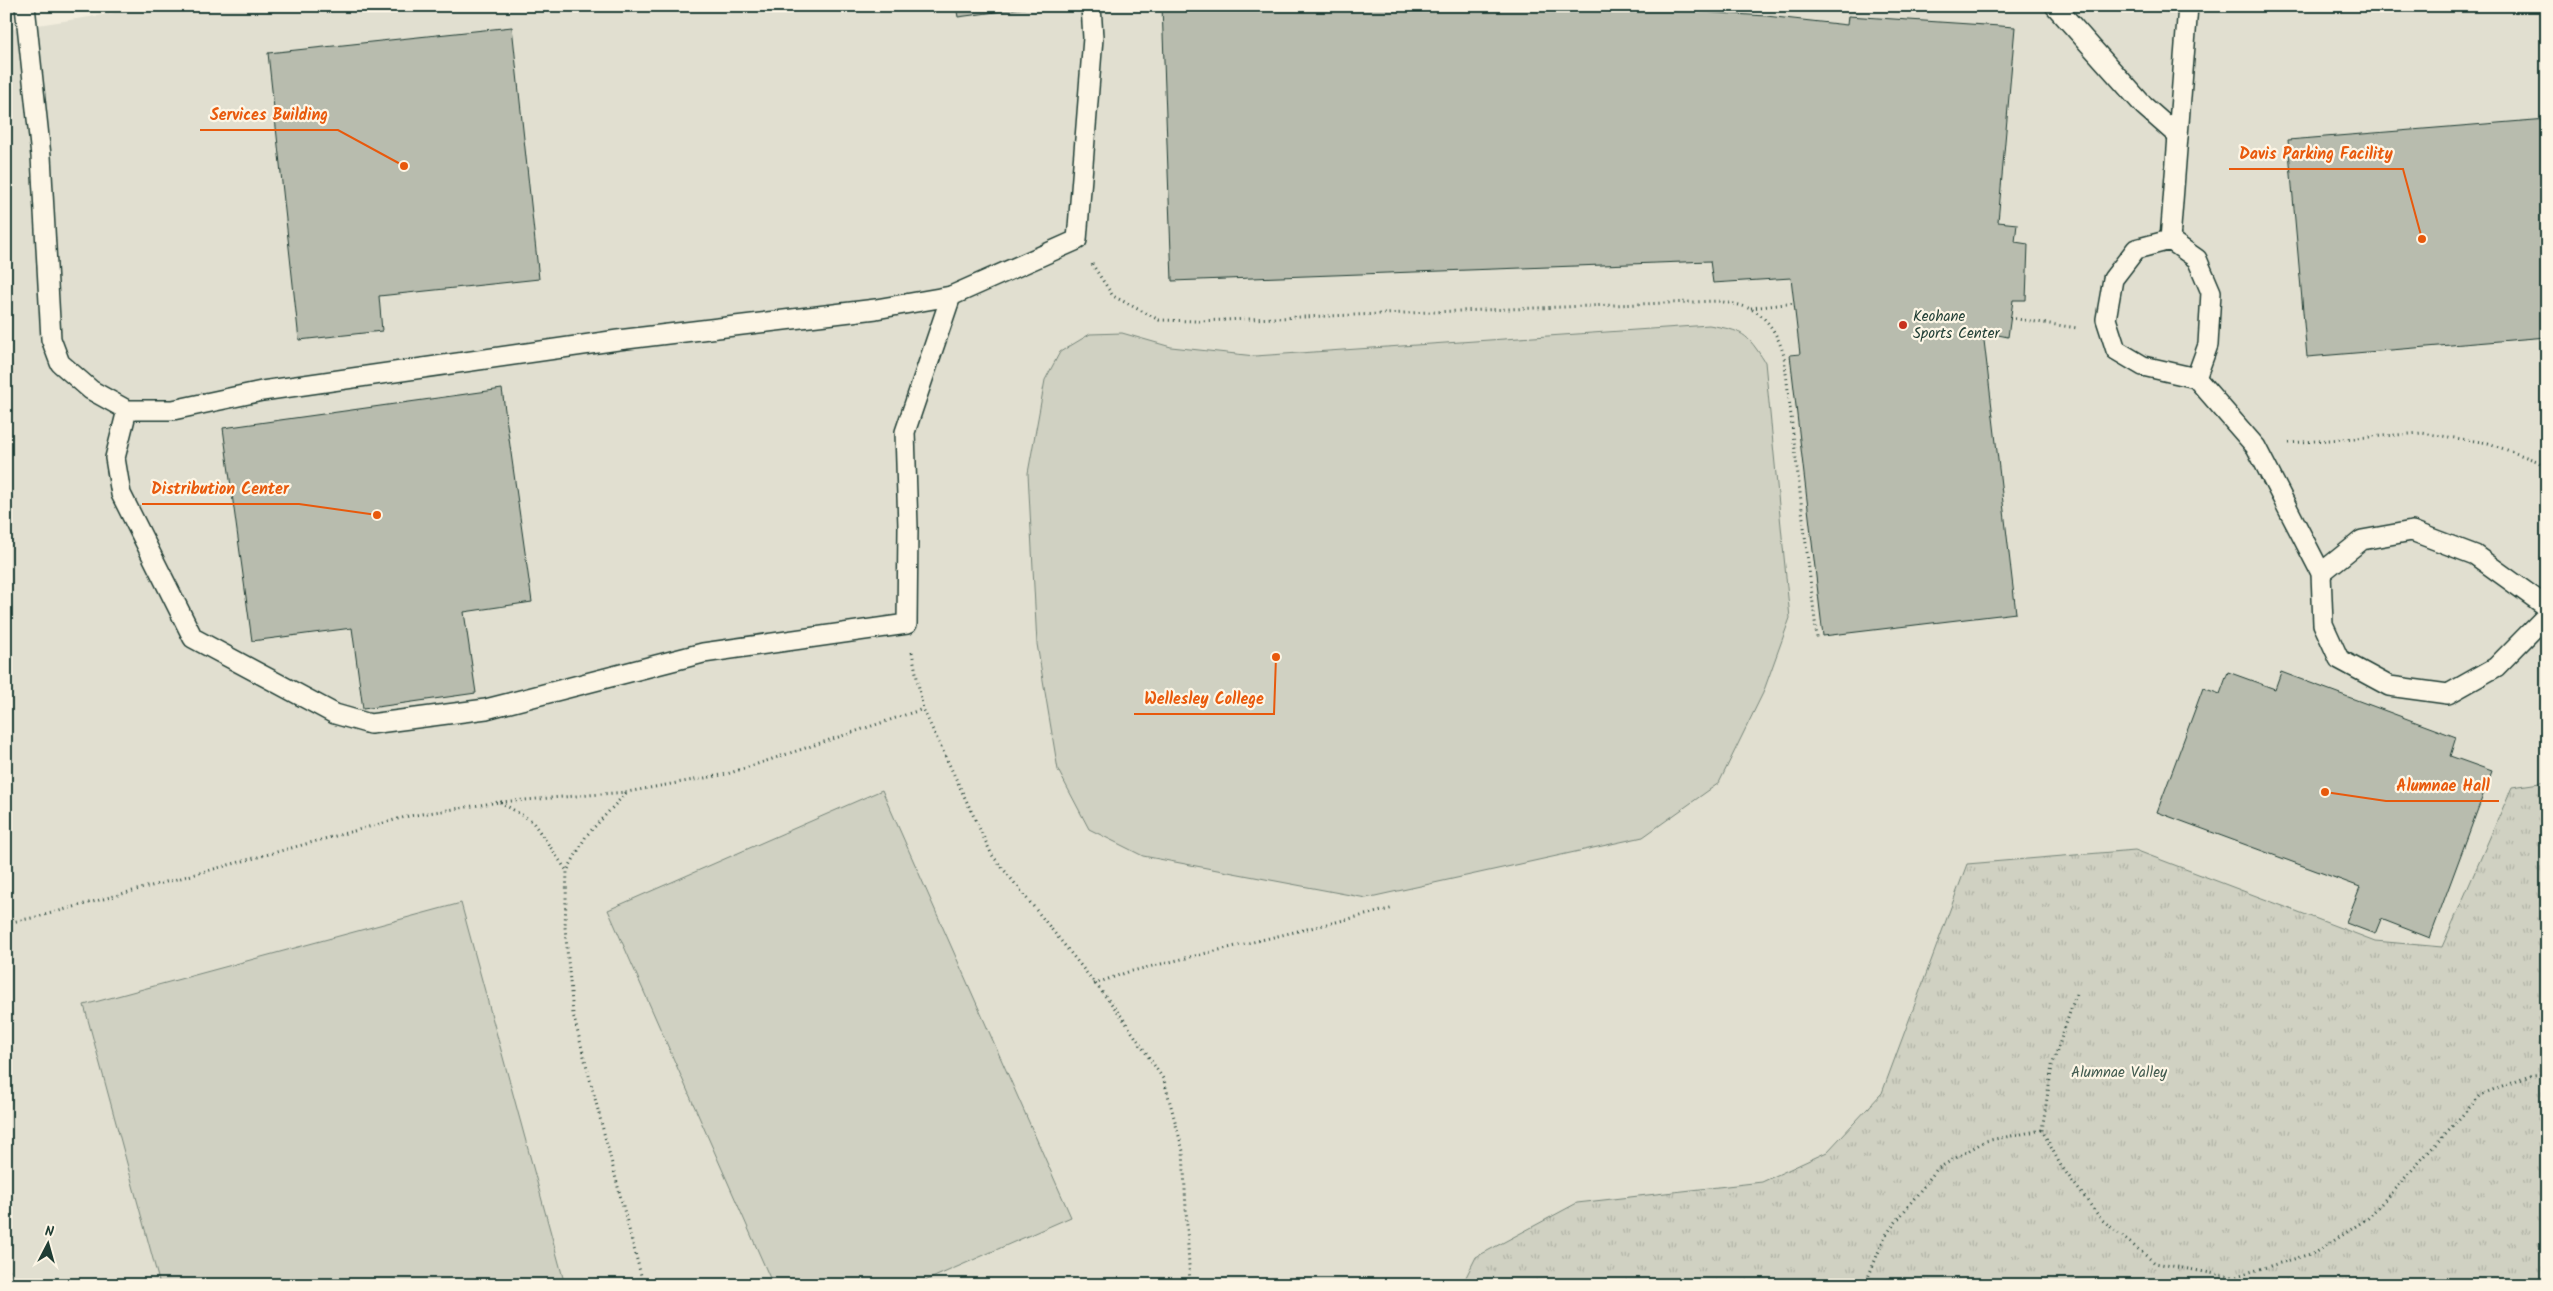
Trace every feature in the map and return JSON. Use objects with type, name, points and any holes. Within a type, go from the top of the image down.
[{"type":"lane","points":[[25,6],[40,156],[51,339],[60,363],[91,390],[127,410],[173,410],[272,390],[618,340],[876,309],[951,296],[1077,240],[1093,38],[1091,6]]},
{"type":"lane","points":[[2055,6],[2144,106],[2178,136]]},
{"type":"lane","points":[[2170,240],[2188,6]]},
{"type":"lane","points":[[2196,378],[2208,345],[2211,292],[2197,259],[2170,240],[2136,249],[2113,279],[2106,319],[2116,350],[2143,366],[2196,378],[2256,447],[2321,573],[2323,624],[2339,659],[2389,686],[2448,694],[2496,667],[2547,615]]},
{"type":"lane","points":[[127,410],[115,458],[121,494],[193,638],[335,714],[370,724],[486,709],[703,653],[907,624],[908,527],[905,432],[951,296]]},
{"type":"lane","points":[[2321,573],[2362,540],[2412,531],[2476,555],[2547,607]]},
{"type":"path","points":[[1077,240],[1113,296],[1159,320],[1198,321],[1718,301],[1750,308],[1795,303]]},
{"type":"path","points":[[1750,308],[1770,325],[1780,342],[1784,356],[1817,638]]},
{"type":"path","points":[[2010,318],[2111,334]]},
{"type":"path","points":[[2256,447],[2422,432],[2488,443],[2537,461],[2547,468]]},
{"type":"path","points":[[907,624],[923,709],[992,855],[1094,984],[1122,1016],[1164,1080],[1183,1151],[1190,1285]]},
{"type":"path","points":[[6,923],[46,914],[409,816],[499,802],[627,792],[727,774],[923,709]]},
{"type":"path","points":[[627,792],[586,836],[567,871],[565,927],[573,1014],[643,1283]]},
{"type":"path","points":[[499,802],[532,822],[567,871]]},
{"type":"path","points":[[1094,984],[1128,972],[1394,908]]},
{"type":"path","points":[[2076,994],[2052,1066],[2042,1130],[2061,1166],[2101,1219],[2155,1263],[2233,1277]]},
{"type":"path","points":[[2220,1285],[2233,1277],[2317,1252],[2368,1218],[2480,1096],[2532,1075],[2547,1074]]},
{"type":"path","points":[[1865,1285],[1885,1236],[1937,1169],[1985,1141],[2042,1130]]},
{"type":"path","points":[[6,1266],[18,1285]]},
{"type":"shaded area","points":[[160,6],[2547,6],[2547,1285],[6,1285],[6,30]]},
{"type":"green space","points":[[1709,325],[1743,334],[1753,344],[1765,362],[1790,618],[1763,693],[1719,783],[1643,837],[1366,898],[1143,856],[1089,829],[1058,770],[1037,644],[1028,473],[1045,380],[1060,352],[1090,334],[1122,333],[1171,347],[1255,356]]},
{"type":"green space","name":"Alumnae Valley","points":[[2547,782],[2547,1285],[1462,1285],[1476,1257],[1577,1203],[1762,1182],[1827,1152],[1882,1093],[1967,864],[2135,850],[2375,941],[2442,947],[2512,787]]},
{"type":"green space","points":[[882,790],[1071,1217],[916,1285],[773,1285],[608,910]]},
{"type":"green space","points":[[461,903],[565,1285],[160,1285],[84,1005]]},
{"type":"building","points":[[956,6],[1025,6],[1025,8],[958,17]]},
{"type":"building","name":"Keohane Sports Center","points":[[1162,6],[1700,6],[1701,12],[1766,16],[1847,25],[1848,16],[2015,27],[1998,222],[2017,224],[2015,242],[2028,244],[2026,300],[2013,300],[2008,337],[1983,332],[2016,613],[1823,636],[1790,355],[1800,354],[1791,278],[1713,283],[1710,261],[1172,281]]},
{"type":"building","points":[[512,27],[539,279],[379,296],[382,331],[299,340],[268,53]]},
{"type":"building","points":[[2547,119],[2547,337],[2307,357],[2288,140]]},
{"type":"building","points":[[502,389],[532,602],[464,612],[476,693],[363,709],[352,628],[252,641],[223,428]]},
{"type":"building","points":[[2228,672],[2275,689],[2281,672],[2456,737],[2450,756],[2492,771],[2430,938],[2381,919],[2375,934],[2346,923],[2360,887],[2157,812],[2203,688],[2220,694]]},
{"type":"place","name":"Services Building","points":[[404,166]]},
{"type":"place","name":"Davis Parking Facility","points":[[2422,239]]},
{"type":"place","name":"Keohane Sports Center","points":[[1903,325]]},
{"type":"place","name":"Distribution Center","points":[[377,515]]},
{"type":"place","name":"Wellesley College","points":[[1276,657]]},
{"type":"place","name":"Alumnae Hall","points":[[2325,792]]}]
